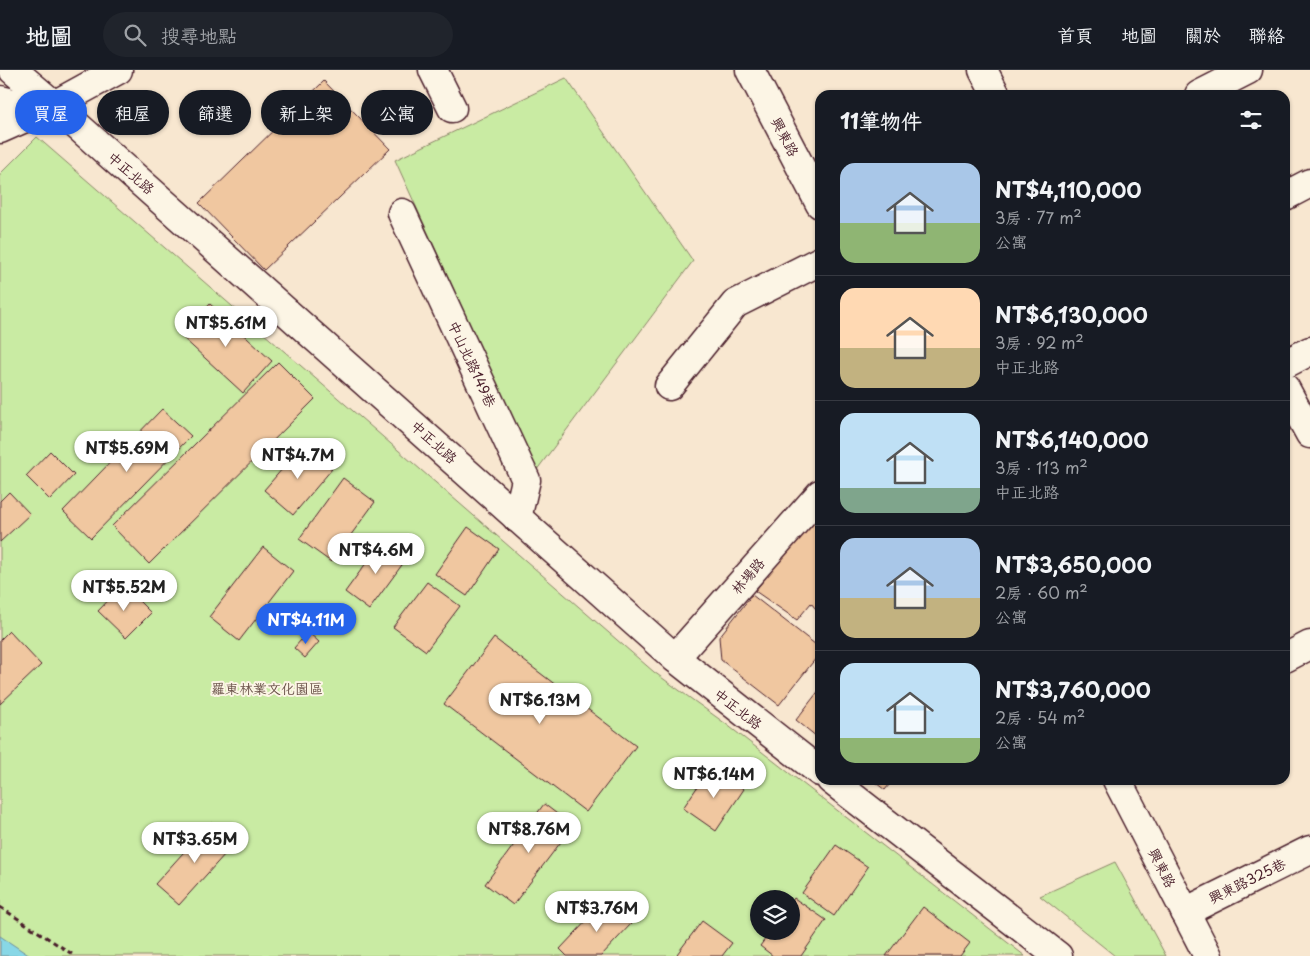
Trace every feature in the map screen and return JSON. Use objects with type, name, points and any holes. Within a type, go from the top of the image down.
[{"type":"street","name":"中正北路","points":[[13,70],[36,90]]},
{"type":"street","points":[[81,90],[118,70]]},
{"type":"street","points":[[432,70],[452,108]]},
{"type":"street","name":"興東路","points":[[750,70],[815,194]]},
{"type":"street","points":[[983,70],[993,90]]},
{"type":"street","points":[[1209,90],[1248,70]]},
{"type":"street","points":[[0,100],[15,104]]},
{"type":"street","points":[[0,129],[15,122]]},
{"type":"street","name":"中正北路","points":[[87,134],[676,658],[815,768]]},
{"type":"street","points":[[1290,193],[1310,183]]},
{"type":"street","name":"中山北路149巷","points":[[402,213],[526,480],[517,518]]},
{"type":"street","points":[[669,386],[735,304],[815,264]]},
{"type":"street","points":[[1290,362],[1310,352]]},
{"type":"street","points":[[1290,397],[1310,434]]},
{"type":"street","name":"林場路","points":[[676,658],[815,500]]},
{"type":"street","points":[[1290,655],[1310,645]]},
{"type":"street","points":[[837,785],[1058,956]]},
{"type":"street","name":"興東路","points":[[1120,785],[1208,956]]},
{"type":"street","name":"興東路325巷","points":[[1184,912],[1310,850]]},
{"type":"path","points":[[0,907],[75,956]]},
{"type":"green space","points":[[566,78],[693,261],[536,471],[395,160]]},
{"type":"green space","name":"羅東林業文化園區","points":[[37,137],[654,672],[726,724],[1025,956],[0,956],[0,174]]},
{"type":"green space","points":[[1115,862],[1166,956],[1115,956],[1040,896]]},
{"type":"water","points":[[0,936],[30,956],[0,956]]},
{"type":"building","points":[[324,81],[333,90],[315,90]]},
{"type":"building","points":[[351,109],[361,119],[361,135],[376,135],[390,149],[264,270],[199,203],[269,135],[351,135]]},
{"type":"building","points":[[210,304],[272,361],[243,393],[181,336]]},
{"type":"building","points":[[278,362],[315,399],[149,564],[112,526]]},
{"type":"building","points":[[162,409],[191,436],[91,538],[63,511]]},
{"type":"building","points":[[303,445],[332,469],[293,515],[264,490]]},
{"type":"building","points":[[50,451],[74,475],[50,500],[26,476]]},
{"type":"building","points":[[343,478],[375,502],[331,562],[299,539]]},
{"type":"building","points":[[9,492],[30,514],[0,542],[0,501]]},
{"type":"building","points":[[814,516],[815,608],[811,603],[797,620],[755,591]]},
{"type":"building","points":[[468,527],[499,549],[467,596],[435,574]]},
{"type":"building","points":[[383,540],[407,558],[369,610],[345,592]]},
{"type":"building","points":[[263,547],[293,571],[239,641],[209,617]]},
{"type":"building","points":[[427,582],[460,606],[426,651],[393,627]]},
{"type":"building","points":[[123,585],[151,613],[126,638],[98,611]]},
{"type":"building","points":[[752,595],[815,644],[815,659],[779,705],[721,660],[719,637]]},
{"type":"building","points":[[9,631],[41,665],[0,704],[0,640]]},
{"type":"building","points":[[308,632],[319,642],[305,658],[294,648]]},
{"type":"building","points":[[494,638],[636,746],[586,812],[444,704]]},
{"type":"building","points":[[815,695],[815,735],[796,720]]},
{"type":"building","points":[[711,767],[744,789],[716,831],[683,808]]},
{"type":"building","points":[[878,785],[889,785],[885,790]]},
{"type":"building","points":[[544,804],[573,826],[513,905],[485,884]]},
{"type":"building","points":[[211,822],[235,843],[179,905],[155,884]]},
{"type":"building","points":[[836,845],[868,867],[834,916],[802,893]]},
{"type":"building","points":[[606,900],[631,924],[601,956],[567,956],[560,949]]},
{"type":"building","points":[[800,902],[826,920],[801,956],[773,956],[760,946],[764,940],[800,940]]},
{"type":"building","points":[[923,907],[970,943],[960,956],[886,956]]},
{"type":"building","points":[[702,921],[732,943],[722,956],[679,956],[677,954]]}]
